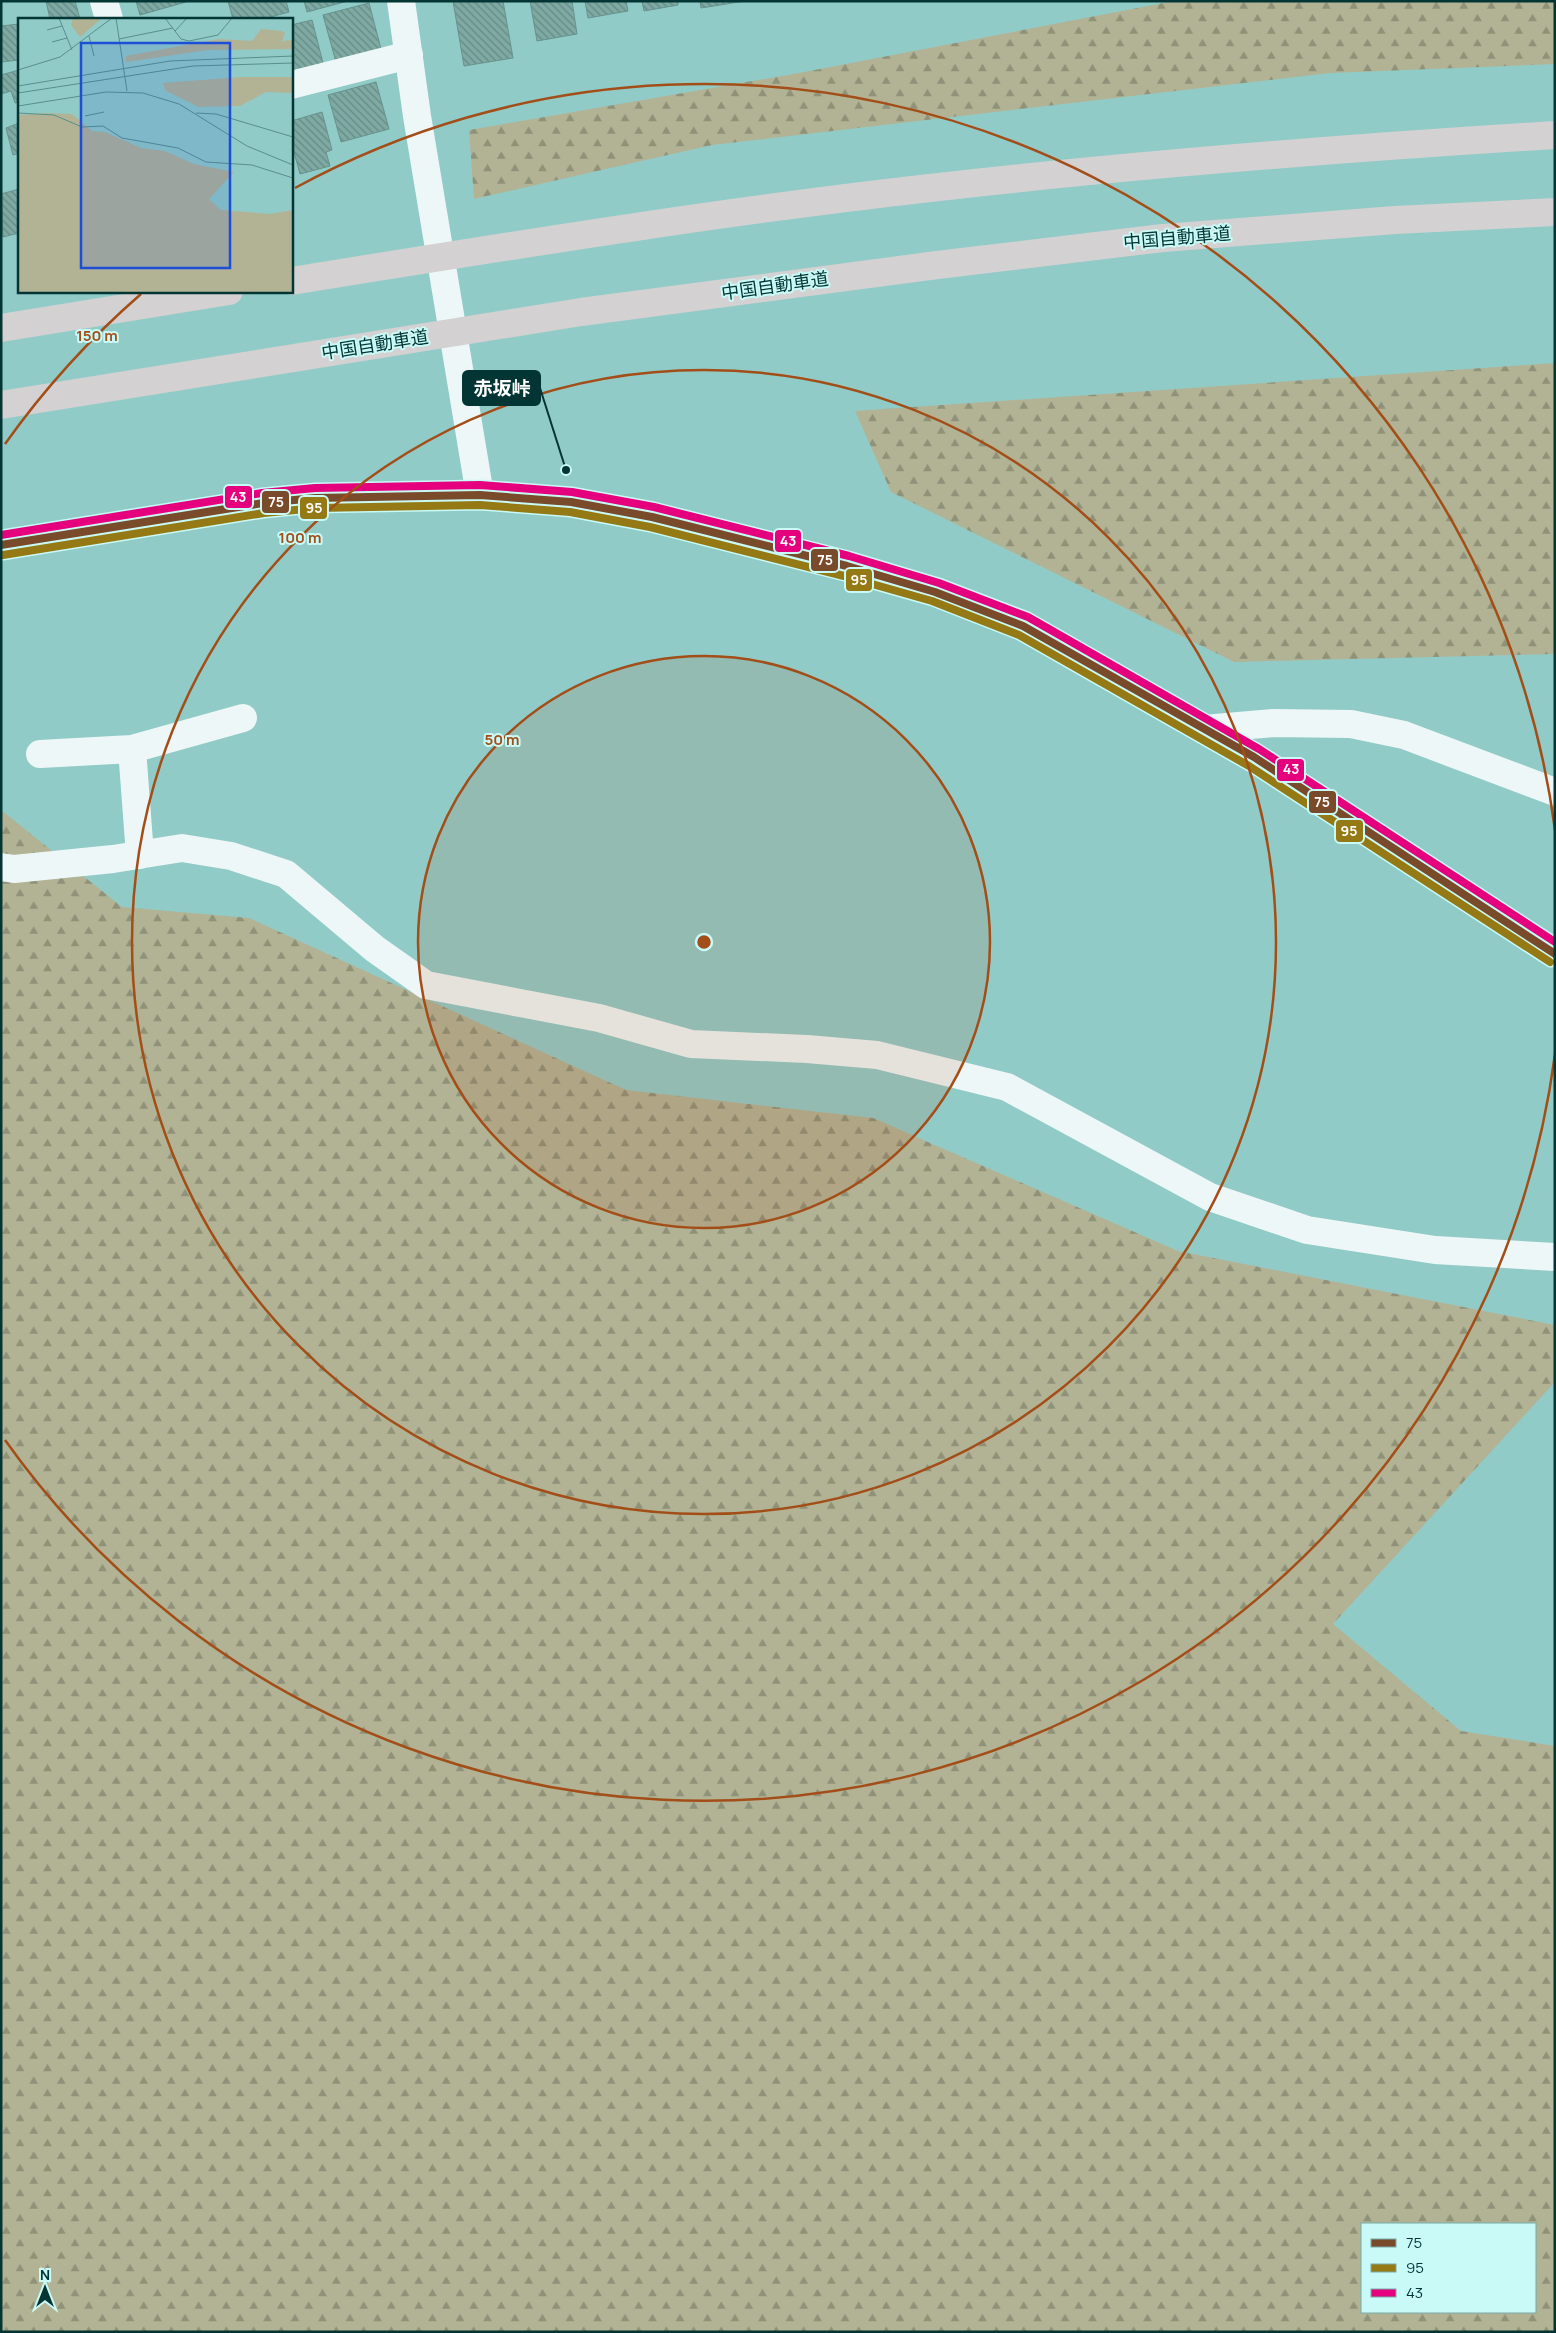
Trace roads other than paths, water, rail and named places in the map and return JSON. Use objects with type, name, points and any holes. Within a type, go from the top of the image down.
[{"type":"highway","points":[[292,281],[578,235],[928,188],[1154,164],[1555,134]]},
{"type":"highway","name":"中国自動車道","points":[[1,406],[581,312],[938,265],[1163,238],[1395,220],[1555,212]]},
{"type":"highway","points":[[1,328],[223,292]]},
{"type":"highway","points":[[1,545],[263,503],[324,498],[480,495],[571,502],[652,517],[847,566],[935,592],[1023,626],[1254,757],[1555,954]]},
{"type":"street","points":[[104,1],[108,18]]},
{"type":"street","points":[[401,1],[417,116],[480,495]]},
{"type":"street","points":[[292,85],[409,55]]},
{"type":"street","points":[[40,754],[132,749],[243,718]]},
{"type":"street","points":[[1204,729],[1274,723],[1350,724],[1404,735],[1555,792]]},
{"type":"street","points":[[132,749],[140,855]]},
{"type":"street","points":[[1,867],[14,869],[140,855],[182,848],[231,856],[286,874],[375,949],[426,985],[599,1018],[691,1044],[807,1049],[877,1055],[1007,1087],[1210,1197],[1307,1230],[1435,1250],[1555,1257]]},
{"type":"place","name":"赤坂峠","points":[[566,470]]}]
